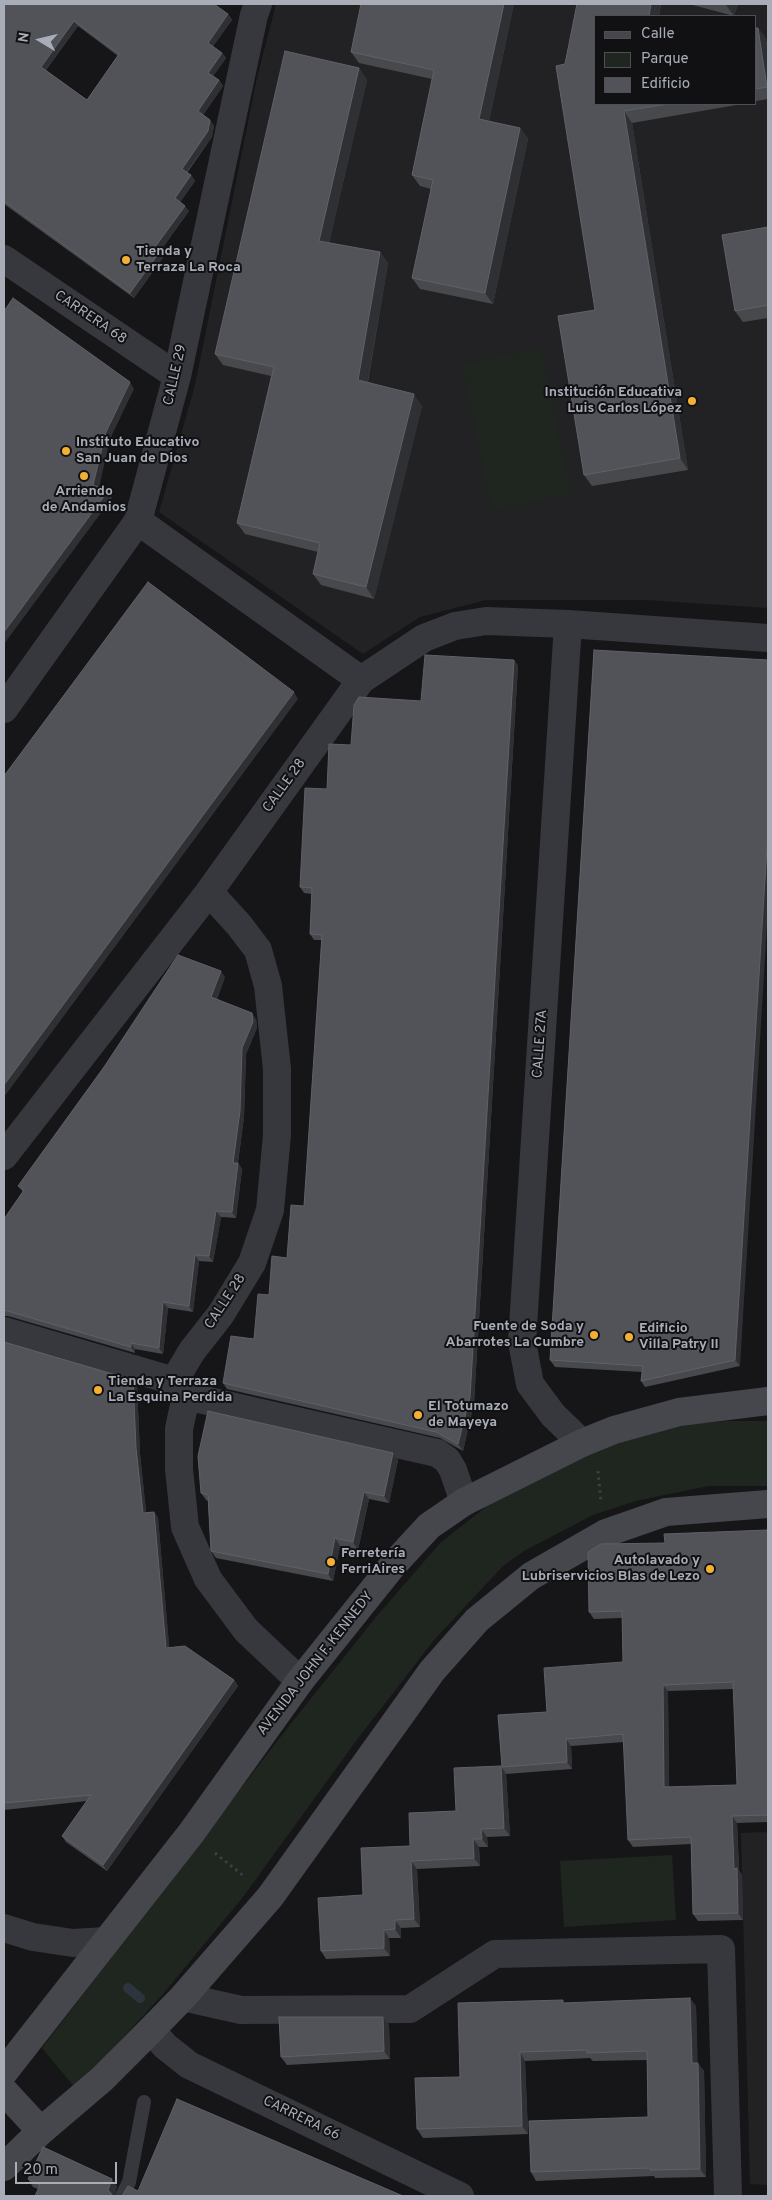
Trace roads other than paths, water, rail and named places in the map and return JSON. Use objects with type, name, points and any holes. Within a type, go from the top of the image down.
[{"type":"street","name":"CALLE 29","points":[[4,709],[138,521],[176,376],[250,8]]},
{"type":"street","name":"CARRERA 68","points":[[4,259],[176,376]]},
{"type":"street","points":[[138,521],[362,680],[424,638],[454,626],[486,621],[568,624],[768,638]]},
{"type":"street","name":"CALLE 27A","points":[[568,624],[522,1342],[530,1384],[553,1415],[589,1452]]},
{"type":"street","name":"CALLE 28","points":[[4,1156],[209,892],[362,680]]},
{"type":"street","name":"CALLE 28","points":[[209,892],[239,925],[258,950],[268,986],[277,1069],[277,1135],[270,1210],[252,1263],[221,1314],[192,1351],[180,1388],[179,1469],[185,1527],[208,1579],[246,1630],[300,1681]]},
{"type":"street","points":[[4,1332],[180,1388],[437,1453],[447,1460],[453,1470],[464,1502]]},
{"type":"street","name":"AVENIDA JOHN F. KENNEDY","points":[[4,2072],[192,1832],[300,1681],[393,1565],[429,1526],[464,1502],[589,1452],[614,1430],[679,1412],[768,1401]]},
{"type":"street","points":[[4,2167],[41,2131],[102,2079],[183,1998],[270,1898],[432,1671],[477,1620],[531,1576],[606,1533],[666,1512],[768,1504]]},
{"type":"street","points":[[4,1928],[33,1937],[73,1943],[106,1941]]},
{"type":"street","points":[[183,1998],[241,2010],[410,2009],[495,1954],[722,1949],[728,2196]]},
{"type":"street","name":"CARRERA 66","points":[[146,2035],[165,2046],[189,2065],[460,2196]]},
{"type":"street","points":[[4,2091],[41,2131]]},
{"type":"lane","points":[[122,2196],[129,2182],[144,2102]]},
{"type":"waterway","points":[[128,1988],[140,1998]]},
{"type":"place","name":"Tienda y Terraza La Roca","points":[[126,260]]},
{"type":"place","name":"Institución Educativa Luis Carlos López","points":[[692,401]]},
{"type":"place","name":"Instituto Educativo San Juan de Dios","points":[[66,451]]},
{"type":"place","name":"Arriendo de Andamios","points":[[84,476]]},
{"type":"place","name":"Fuente de Soda y Abarrotes La Cumbre","points":[[594,1335]]},
{"type":"place","name":"Edificio Villa Patry II","points":[[629,1337]]},
{"type":"place","name":"Tienda y Terraza La Esquina Perdida","points":[[98,1390]]},
{"type":"place","name":"El Totumazo de Mayeya","points":[[418,1415]]},
{"type":"place","name":"Ferretería FerriAires","points":[[331,1562]]},
{"type":"place","name":"Autolavado y Lubriservicios Blas de Lezo","points":[[710,1569]]}]
